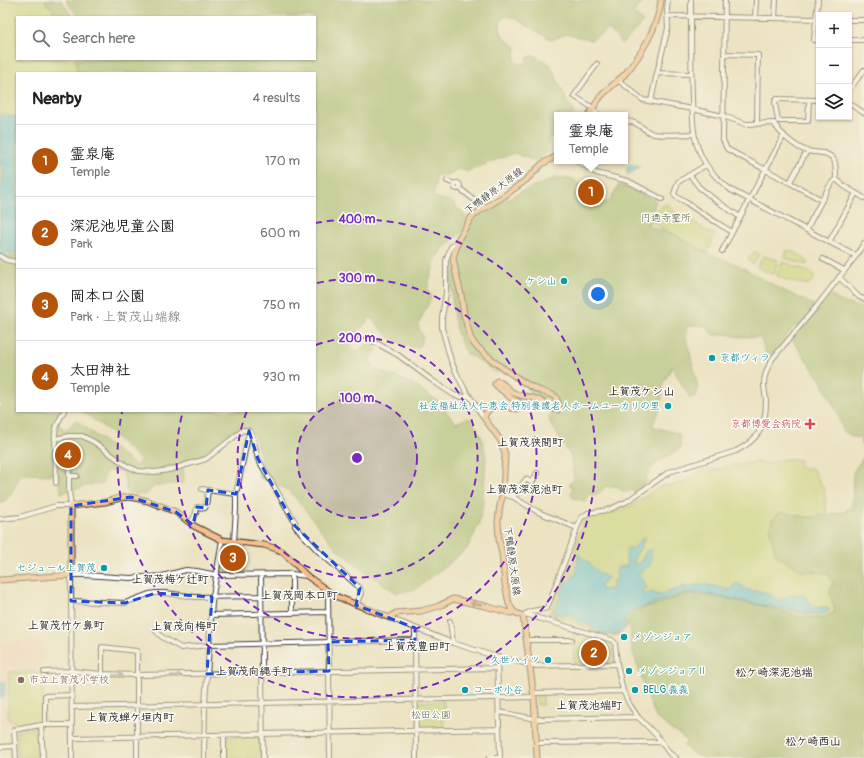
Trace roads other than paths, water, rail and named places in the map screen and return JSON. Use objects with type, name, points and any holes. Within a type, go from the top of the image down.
[{"type":"main road","points":[[591,111],[602,95],[618,80],[639,56],[647,42],[658,16],[661,0]]},
{"type":"main road","name":"下鴨静原大原線","points":[[514,612],[509,604],[505,584],[498,526],[503,494],[505,456],[501,441],[484,418],[488,409],[491,408],[503,406],[519,409],[522,406],[522,404],[511,398],[495,384],[497,381],[501,382],[507,388],[519,395],[538,399],[553,409],[558,410],[559,406],[556,397],[540,391],[516,377],[497,364],[475,345],[471,339],[464,315],[461,294],[453,262],[453,254],[458,240],[471,218],[504,196],[526,180],[540,166],[554,158]]},
{"type":"main road","points":[[0,580],[71,575],[71,506],[132,497],[148,501],[176,512],[194,526],[222,540],[264,545],[277,549],[283,552],[307,576],[328,592],[390,618],[396,613],[422,611],[439,606],[453,599],[524,615],[536,719],[537,758]]},
{"type":"street","points":[[651,101],[668,28],[668,0]]},
{"type":"street","points":[[691,0],[691,74],[694,134],[699,152],[706,166],[724,185],[731,190],[856,256]]},
{"type":"street","points":[[725,0],[723,140],[727,149],[822,200]]},
{"type":"street","points":[[755,18],[756,0]]},
{"type":"street","points":[[776,0],[776,18]]},
{"type":"street","points":[[817,12],[818,0]]},
{"type":"street","points":[[668,16],[816,19]]},
{"type":"street","points":[[852,20],[864,20]]},
{"type":"street","points":[[816,26],[814,40],[816,40]]},
{"type":"street","points":[[852,40],[864,40]]},
{"type":"street","points":[[724,54],[758,55],[757,124]]},
{"type":"street","points":[[591,111],[585,104],[574,96],[597,64]]},
{"type":"street","points":[[852,86],[864,70]]},
{"type":"street","points":[[657,73],[691,74]]},
{"type":"street","points":[[618,80],[643,100],[723,116],[746,124],[808,121],[809,100]]},
{"type":"street","points":[[816,100],[776,99],[777,129],[794,144],[807,151],[830,155],[834,160],[836,179],[844,186],[864,198]]},
{"type":"street","points":[[852,105],[864,113]]},
{"type":"street","points":[[628,122],[637,124],[653,134],[694,134]]},
{"type":"street","points":[[722,251],[784,135]]},
{"type":"street","points":[[790,182],[807,151]]},
{"type":"street","points":[[582,164],[596,173],[628,182],[662,199]]},
{"type":"street","points":[[706,166],[678,182],[674,194],[675,197],[732,232]]},
{"type":"street","points":[[690,175],[699,187],[740,217]]},
{"type":"street","points":[[806,230],[833,180],[836,179]]},
{"type":"street","points":[[447,181],[459,184],[459,188],[485,208]]},
{"type":"street","points":[[829,242],[856,193]]},
{"type":"street","points":[[458,240],[451,247],[446,260],[446,293],[442,317],[442,328],[456,374],[484,418]]},
{"type":"street","points":[[524,615],[531,611],[547,608],[581,518],[588,513],[602,511],[626,502],[669,472],[736,451],[745,446],[758,435],[765,421],[766,401],[764,385],[768,367],[773,358],[856,256],[864,243]]},
{"type":"street","points":[[0,256],[6,260],[16,262]]},
{"type":"street","points":[[823,258],[844,270]]},
{"type":"street","points":[[839,277],[859,297],[864,299]]},
{"type":"street","points":[[369,339],[398,355],[454,395],[462,397],[469,396]]},
{"type":"street","points":[[56,483],[54,435],[64,412]]},
{"type":"street","points":[[55,439],[69,436],[82,436],[94,442],[127,466],[139,471],[155,472],[206,459],[243,430],[249,431],[252,434],[258,459],[295,522],[295,526],[318,551],[360,588],[361,592],[356,605]]},
{"type":"street","points":[[234,541],[236,494],[249,431]]},
{"type":"street","points":[[0,520],[20,517],[56,506],[71,506],[69,491],[69,460]]},
{"type":"street","points":[[513,497],[526,480],[532,483],[537,473]]},
{"type":"street","points":[[69,476],[77,476]]},
{"type":"street","points":[[202,489],[236,494]]},
{"type":"street","points":[[191,523],[197,507],[205,508],[208,490]]},
{"type":"street","points":[[503,494],[513,497],[538,512],[577,528]]},
{"type":"street","points":[[204,758],[205,704],[211,614],[222,540]]},
{"type":"street","points":[[72,758],[71,575],[130,578],[162,576],[186,570],[217,575],[292,574],[307,576]]},
{"type":"street","points":[[292,574],[292,613]]},
{"type":"street","points":[[261,575],[263,758]]},
{"type":"street","points":[[328,592],[330,758]]},
{"type":"street","points":[[71,602],[125,603],[156,593],[195,597],[261,596]]},
{"type":"street","points":[[211,614],[328,612]]},
{"type":"street","points":[[524,615],[612,640],[615,643],[617,664],[623,691],[630,705],[638,717],[662,742],[669,753],[676,758]]},
{"type":"street","points":[[390,618],[453,643],[497,657],[529,665],[617,664]]},
{"type":"street","points":[[450,621],[453,643]]},
{"type":"street","points":[[414,628],[416,758]]},
{"type":"street","points":[[156,630],[162,637],[181,648],[209,645],[415,640]]},
{"type":"street","points":[[526,640],[572,640]]},
{"type":"street","points":[[102,674],[102,647],[137,651],[137,758]]},
{"type":"street","points":[[489,758],[500,758],[497,657]]},
{"type":"street","points":[[44,672],[72,671],[137,675],[497,668]]},
{"type":"street","points":[[72,707],[498,698],[623,691]]},
{"type":"street","points":[[43,758],[45,696],[72,695]]},
{"type":"street","points":[[499,712],[536,719],[638,717]]},
{"type":"street","points":[[16,758],[14,730],[43,725],[72,725]]},
{"type":"street","points":[[72,738],[499,729]]},
{"type":"street","points":[[224,735],[224,758]]},
{"type":"street","points":[[537,744],[662,742]]},
{"type":"street","points":[[0,747],[15,746]]},
{"type":"water","points":[[4,114],[16,118],[16,254],[3,251],[0,245],[0,186],[3,182],[3,169],[0,161],[0,116]]},
{"type":"water","points":[[638,165],[639,167],[633,172],[627,174],[627,166]]},
{"type":"water","points":[[646,537],[634,557],[634,565],[641,562],[647,550],[652,550],[650,566],[638,573],[647,588],[642,590],[643,595],[652,592],[659,595],[683,587],[705,584],[729,590],[737,583],[748,590],[764,592],[779,600],[796,594],[806,597],[814,608],[826,607],[830,610],[822,615],[701,593],[682,594],[633,611],[625,620],[624,624],[626,627],[617,634],[611,635],[597,632],[589,625],[578,621],[568,614],[554,615],[554,610],[565,582],[569,581],[577,572],[575,566],[578,562],[578,554],[600,574],[608,577],[605,582],[600,585],[602,590],[612,589],[613,580],[618,580],[616,573],[618,567],[627,566],[627,548],[632,549],[638,545],[641,539]]},
{"type":"water","points":[[0,682],[5,682],[4,698],[0,698]]},
{"type":"waterway","points":[[0,259],[5,257],[3,251]]},
{"type":"place","name":"霊泉庵","points":[[591,192]]},
{"type":"place","name":"ケシ山","points":[[564,281]]},
{"type":"place","name":"京都ヴィラ","points":[[712,358]]},
{"type":"place","name":"社会福祉法人仁恵会 特別養護老人ホームユーカリの里","points":[[668,406]]},
{"type":"place","name":"京都博愛会病院","points":[[810,424]]},
{"type":"place","name":"太田神社","points":[[68,455]]},
{"type":"place","name":"岡本口公園","points":[[233,558]]},
{"type":"place","name":"セジュール上賀茂","points":[[104,568]]},
{"type":"place","name":"メゾンジョア","points":[[624,637]]},
{"type":"place","name":"深泥池児童公園","points":[[594,653]]},
{"type":"place","name":"久世ハイツ","points":[[548,660]]},
{"type":"place","name":"メゾンジョアⅡ","points":[[629,671]]},
{"type":"place","name":"市立上賀茂小学校","points":[[21,680]]},
{"type":"place","name":"コーポ小谷","points":[[465,690]]},
{"type":"place","name":"BELG 義義","points":[[635,690]]},
{"type":"district","name":"上賀茂ケシ山","points":[[641,391]]},
{"type":"district","name":"上賀茂狭間町","points":[[530,442]]},
{"type":"district","name":"上賀茂深泥池町","points":[[524,489]]},
{"type":"district","name":"上賀茂梅ケ辻町","points":[[170,579]]},
{"type":"district","name":"上賀茂岡本口町","points":[[299,595]]},
{"type":"district","name":"上賀茂竹ケ鼻町","points":[[66,625]]},
{"type":"district","name":"上賀茂向梅町","points":[[184,626]]},
{"type":"district","name":"上賀茂豊田町","points":[[417,646]]},
{"type":"district","name":"上賀茂向縄手町","points":[[254,671]]},
{"type":"district","name":"松ケ崎深泥池端","points":[[774,672]]},
{"type":"district","name":"上賀茂池端町","points":[[589,705]]},
{"type":"district","name":"上賀茂蝉ケ垣内町","points":[[130,717]]},
{"type":"district","name":"松ケ崎西山","points":[[813,741]]},
{"type":"park label","name":"円通寺霊所","points":[[666,218]]},
{"type":"park label","name":"松田公園","points":[[431,715]]}]
